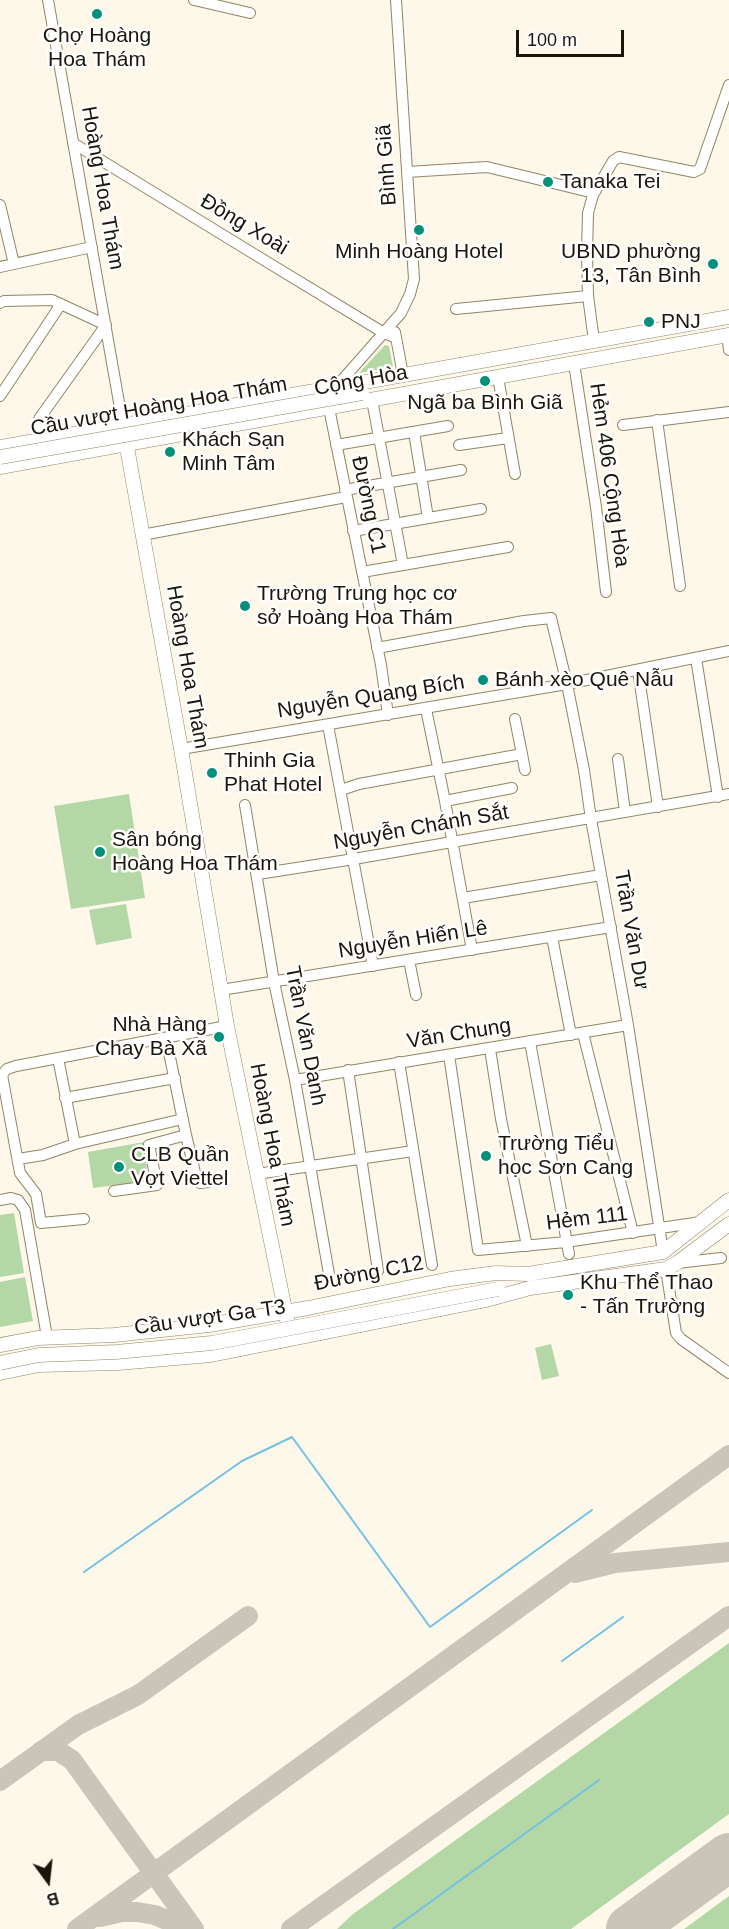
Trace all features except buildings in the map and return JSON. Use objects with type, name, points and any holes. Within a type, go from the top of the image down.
[{"type":"main road","name":"Cộng Hòa","points":[[0,447],[729,317]]},
{"type":"main road","name":"Cộng Hòa","points":[[367,397],[498,377],[728,332]]},
{"type":"main road","name":"Cộng Hòa","points":[[0,467],[329,408],[367,397],[728,332]]},
{"type":"main road","name":"Cầu vượt Hoàng Hoa Thám","points":[[0,457],[367,397]]},
{"type":"main road","points":[[174,415],[178,435]]},
{"type":"main road","name":"Hoàng Hoa Thám","points":[[123,425],[181,749],[227,1026],[291,1340]]},
{"type":"main road","points":[[73,434],[76,454]]},
{"type":"main road","name":"Đường C12","points":[[0,1346],[47,1337],[114,1335],[209,1325],[450,1279],[496,1273],[528,1274],[663,1252],[729,1200]]},
{"type":"main road","points":[[0,1373],[39,1365],[118,1363],[211,1355],[486,1300],[530,1288],[671,1266],[729,1224]]},
{"type":"main road","name":"Cầu vượt Ga T3","points":[[0,1363],[39,1355],[116,1352],[212,1343],[497,1284],[528,1274]]},
{"type":"main road","name":"Cầu vượt Ga T3","points":[[0,1355],[39,1348],[211,1335],[497,1284],[530,1288]]},
{"type":"street","name":"Hoàng Hoa Thám","points":[[48,0],[123,425]]},
{"type":"street","points":[[194,0],[250,13]]},
{"type":"street","name":"Bình Giã","points":[[336,387],[393,323],[408,300],[414,279],[396,0]]},
{"type":"street","points":[[594,341],[588,296],[588,213],[594,193],[613,161],[619,158],[694,172],[700,169],[729,85]]},
{"type":"street","name":"Đồng Xoài","points":[[73,143],[384,333],[396,338]]},
{"type":"street","points":[[407,172],[485,167],[594,193]]},
{"type":"street","points":[[0,205],[14,264]]},
{"type":"street","points":[[0,267],[92,247]]},
{"type":"street","points":[[456,309],[588,296]]},
{"type":"street","points":[[0,303],[49,300],[106,325],[39,419],[41,440]]},
{"type":"street","points":[[0,396],[62,304]]},
{"type":"street","points":[[393,323],[403,375]]},
{"type":"street","points":[[728,332],[729,350]]},
{"type":"street","name":"Hẻm 406 Cộng Hòa","points":[[574,363],[587,442],[606,592]]},
{"type":"street","points":[[498,377],[515,474]]},
{"type":"street","points":[[367,397],[379,438],[403,565]]},
{"type":"street","name":"Đường C1","points":[[329,408],[377,648],[388,715]]},
{"type":"street","points":[[623,425],[729,412]]},
{"type":"street","points":[[657,420],[680,586]]},
{"type":"street","points":[[336,445],[448,426]]},
{"type":"street","points":[[414,432],[428,518]]},
{"type":"street","points":[[459,445],[508,438]]},
{"type":"street","points":[[142,535],[346,494],[387,483],[461,470]]},
{"type":"street","points":[[353,531],[481,509]]},
{"type":"street","points":[[362,572],[508,547]]},
{"type":"street","name":"Trần Văn Dư","points":[[377,648],[551,618],[584,770],[628,1025],[663,1252]]},
{"type":"street","name":"Nguyễn Quang Bích","points":[[181,749],[567,684],[729,651]]},
{"type":"street","points":[[696,658],[723,795]]},
{"type":"street","points":[[638,670],[658,807]]},
{"type":"street","points":[[426,709],[472,950]]},
{"type":"street","points":[[515,720],[525,770]]},
{"type":"street","points":[[328,724],[373,966]]},
{"type":"street","points":[[340,790],[359,784],[522,754]]},
{"type":"street","points":[[618,759],[625,812]]},
{"type":"street","points":[[445,801],[512,788]]},
{"type":"street","name":"Nguyễn Chánh Sắt","points":[[258,874],[723,795]]},
{"type":"street","name":"Trần Văn Danh","points":[[245,805],[274,982],[295,1080],[329,1274]]},
{"type":"street","points":[[462,898],[601,875]]},
{"type":"street","name":"Nguyễn Hiến Lê","points":[[221,990],[611,927]]},
{"type":"street","points":[[552,937],[571,1035]]},
{"type":"street","points":[[409,960],[416,995]]},
{"type":"street","name":"Văn Chung","points":[[295,1080],[628,1025]]},
{"type":"street","points":[[84,1219],[42,1223],[36,1194],[20,1173],[2,1075],[7,1069],[16,1066],[227,1026]]},
{"type":"street","points":[[583,1033],[633,1233]]},
{"type":"street","points":[[166,1038],[197,1181],[209,1182]]},
{"type":"street","points":[[530,1042],[569,1254]]},
{"type":"street","points":[[490,1049],[501,1119],[527,1246]]},
{"type":"street","name":"Hẻm 111","points":[[449,1055],[478,1250],[566,1242],[700,1222]]},
{"type":"street","points":[[58,1058],[75,1144]]},
{"type":"street","points":[[399,1062],[432,1265]]},
{"type":"street","points":[[348,1070],[378,1271]]},
{"type":"street","points":[[65,1098],[175,1078]]},
{"type":"street","points":[[18,1159],[44,1155],[75,1144],[183,1119]]},
{"type":"street","points":[[114,1191],[156,1185],[150,1144],[186,1135]]},
{"type":"street","points":[[257,1174],[413,1151]]},
{"type":"street","points":[[0,1200],[11,1198],[18,1200],[25,1210],[47,1337]]},
{"type":"street","points":[[722,1258],[671,1266],[676,1333],[729,1373]]},
{"type":"green space","points":[[385,345],[389,346],[393,367],[359,373]]},
{"type":"green space","name":"Sân bóng Hoàng Hoa Thám","points":[[129,794],[145,898],[71,909],[54,806]]},
{"type":"green space","points":[[126,904],[132,938],[96,945],[89,910]]},
{"type":"green space","name":"CLB Quần Vợt Viettel","points":[[144,1142],[148,1181],[93,1188],[88,1152]]},
{"type":"green space","points":[[14,1213],[24,1273],[0,1277],[0,1215]]},
{"type":"green space","points":[[25,1277],[33,1321],[0,1327],[0,1282]]},
{"type":"green space","points":[[551,1344],[559,1376],[542,1380],[535,1348]]},
{"type":"green space","points":[[729,1643],[729,1814],[571,1929],[337,1929],[353,1914]]},
{"type":"green space","points":[[729,1896],[729,1929],[684,1929]]},
{"type":"waterway","points":[[84,1572],[242,1461],[292,1437],[430,1627],[592,1510]]},
{"type":"waterway","points":[[562,1661],[623,1617]]},
{"type":"waterway","points":[[393,1929],[599,1780]]},
{"type":"taxiway","points":[[77,1929],[729,1455]]},
{"type":"taxiway","points":[[575,1573],[615,1563],[729,1552]]},
{"type":"taxiway","points":[[0,1781],[78,1725],[138,1695],[248,1616]]},
{"type":"taxiway","points":[[291,1929],[729,1616]]},
{"type":"taxiway","points":[[41,1751],[58,1751],[72,1760],[194,1929]]},
{"type":"taxiway","points":[[100,1917],[122,1912],[137,1912],[155,1915],[187,1929]]},
{"type":"runway","points":[[630,1929],[729,1857]]},
{"type":"place","name":"Chợ Hoàng Hoa Thám","points":[[97,14]]},
{"type":"place","name":"Tanaka Tei","points":[[548,182]]},
{"type":"place","name":"Minh Hoàng Hotel","points":[[419,230]]},
{"type":"place","name":"UBND phường 13, Tân Bình","points":[[713,264]]},
{"type":"place","name":"PNJ","points":[[649,322]]},
{"type":"place","name":"Ngã ba Bình Giã","points":[[485,381]]},
{"type":"place","name":"Khách Sạn Minh Tâm","points":[[170,452]]},
{"type":"place","name":"Trường Trung học cơ sở Hoàng Hoa Thám","points":[[245,606]]},
{"type":"place","name":"Bánh xèo Quê Nẫu","points":[[483,680]]},
{"type":"place","name":"Thinh Gia Phat Hotel","points":[[212,773]]},
{"type":"place","name":"Sân bóng Hoàng Hoa Thám","points":[[100,852]]},
{"type":"place","name":"Nhà Hàng Chay Bà Xã","points":[[219,1037]]},
{"type":"place","name":"Trường Tiểu học Sơn Cang","points":[[486,1156]]},
{"type":"place","name":"CLB Quần Vợt Viettel","points":[[119,1167]]},
{"type":"place","name":"Khu Thể Thao - Tấn Trường","points":[[568,1295]]}]
